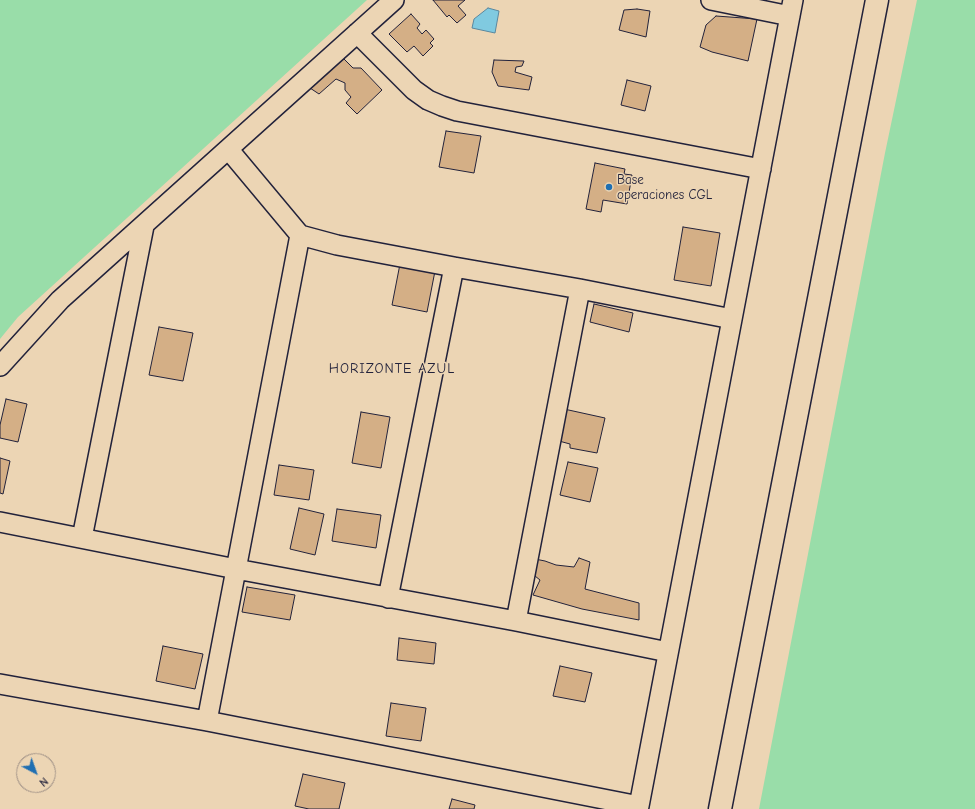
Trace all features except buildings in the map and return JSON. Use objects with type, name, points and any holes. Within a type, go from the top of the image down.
[{"type":"street","points":[[0,366],[60,300],[229,150],[394,0]]},
{"type":"street","points":[[0,684],[207,721],[639,806],[791,8],[711,0]]},
{"type":"street","points":[[720,809],[877,0]]},
{"type":"street","points":[[357,33],[414,90],[428,100],[442,106],[457,111],[761,169]]},
{"type":"street","points":[[229,150],[300,235],[337,245],[580,289],[732,319]]},
{"type":"street","points":[[82,538],[144,226]]},
{"type":"street","points":[[207,721],[300,235]]},
{"type":"street","points":[[388,598],[454,267]]},
{"type":"street","points":[[516,621],[580,289]]},
{"type":"street","points":[[0,522],[236,569],[516,621],[668,652]]},
{"type":"green space","points":[[0,0],[367,0],[18,317],[0,339]]},
{"type":"green space","points":[[917,0],[975,0],[975,809],[759,809],[885,153]]},
{"type":"water","points":[[488,8],[499,11],[495,33],[472,28],[474,19]]},
{"type":"place","name":"Base operaciones CGL","points":[[609,187]]},
{"type":"district","name":"HORIZONTE AZUL","points":[[392,369]]}]
